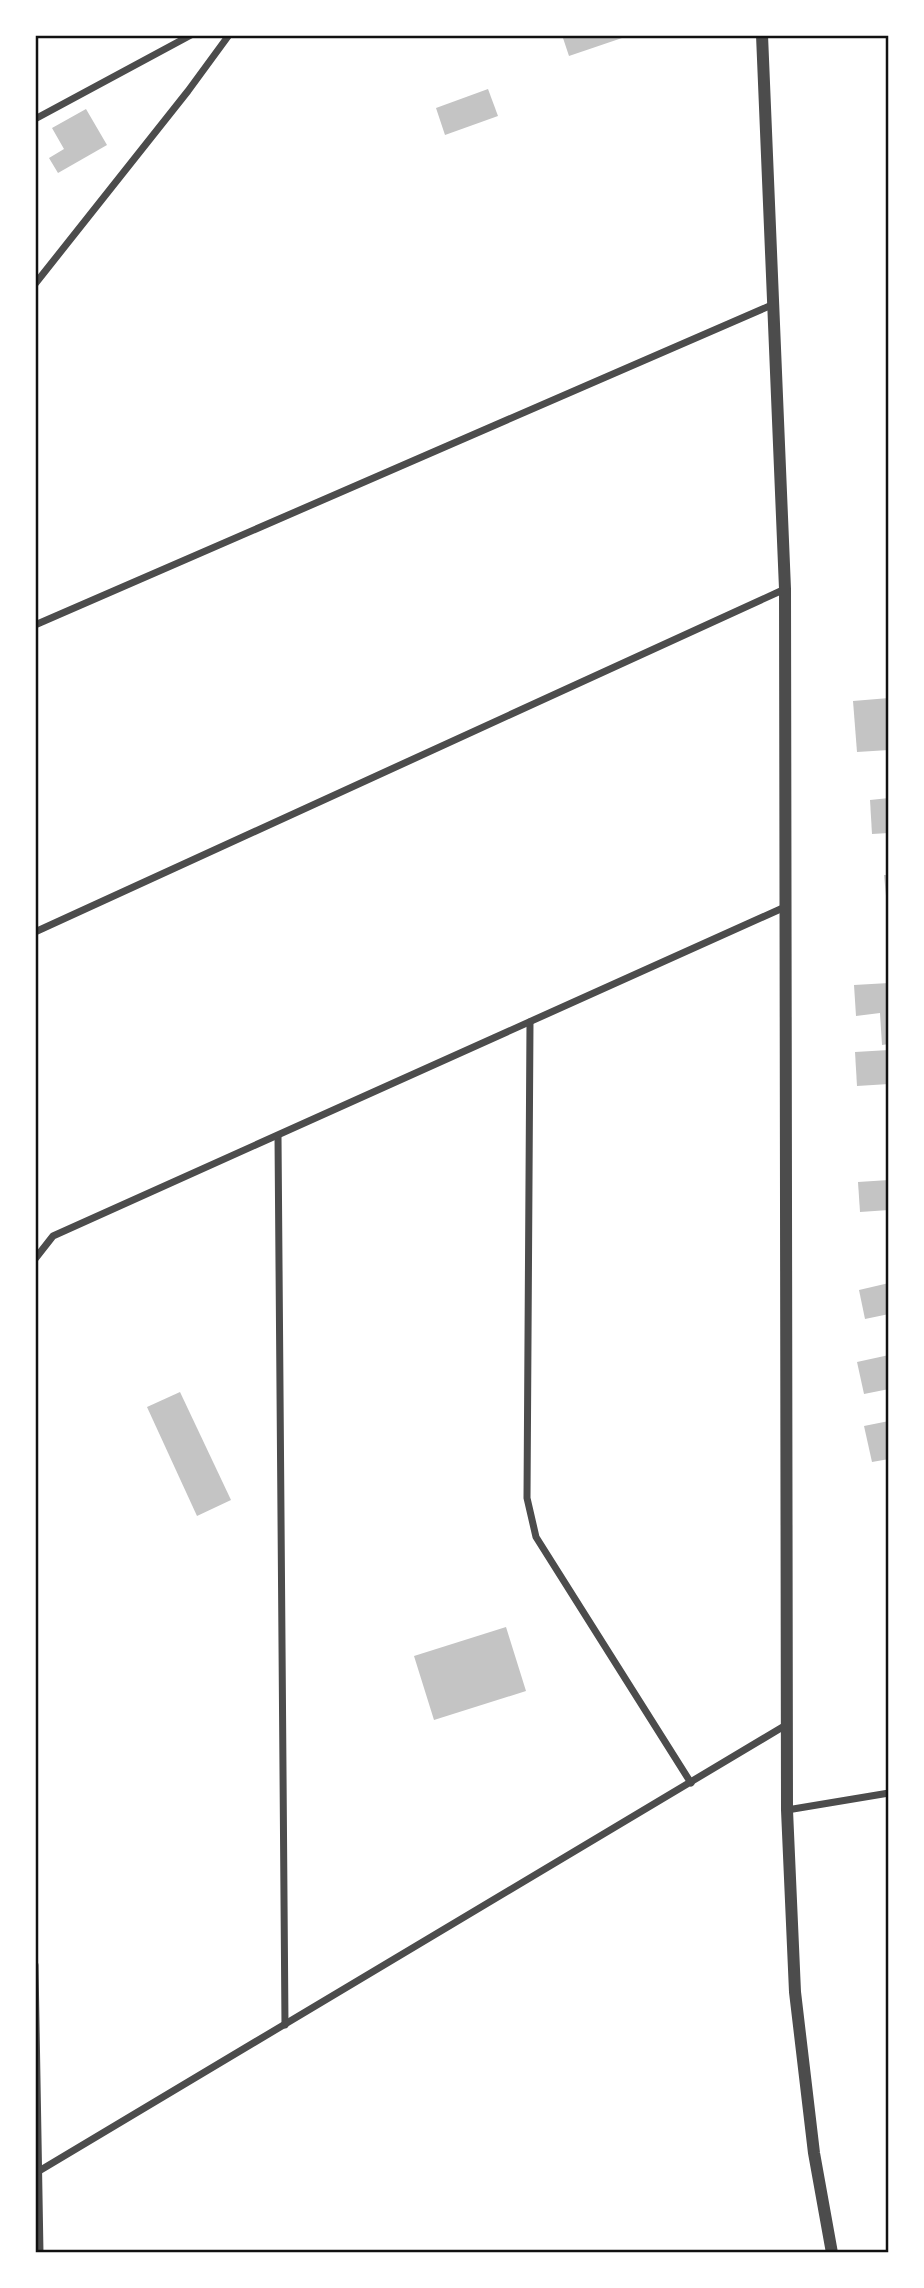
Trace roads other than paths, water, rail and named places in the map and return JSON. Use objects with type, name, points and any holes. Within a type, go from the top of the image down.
[{"type":"street","points":[[35,119],[191,35]]},
{"type":"street","points":[[35,284],[229,35]]},
{"type":"street","points":[[762,35],[785,589],[787,1810],[795,1992],[814,2153],[832,2253]]},
{"type":"street","points":[[35,625],[774,304]]},
{"type":"street","points":[[35,932],[785,589]]},
{"type":"street","points":[[35,1259],[53,1236],[786,907]]},
{"type":"street","points":[[530,1022],[527,1498],[536,1537],[691,1783]]},
{"type":"street","points":[[278,1136],[285,2025]]},
{"type":"street","points":[[38,2172],[787,1724]]},
{"type":"street","points":[[787,1810],[889,1793]]},
{"type":"street","points":[[35,1965],[40,2253]]}]
